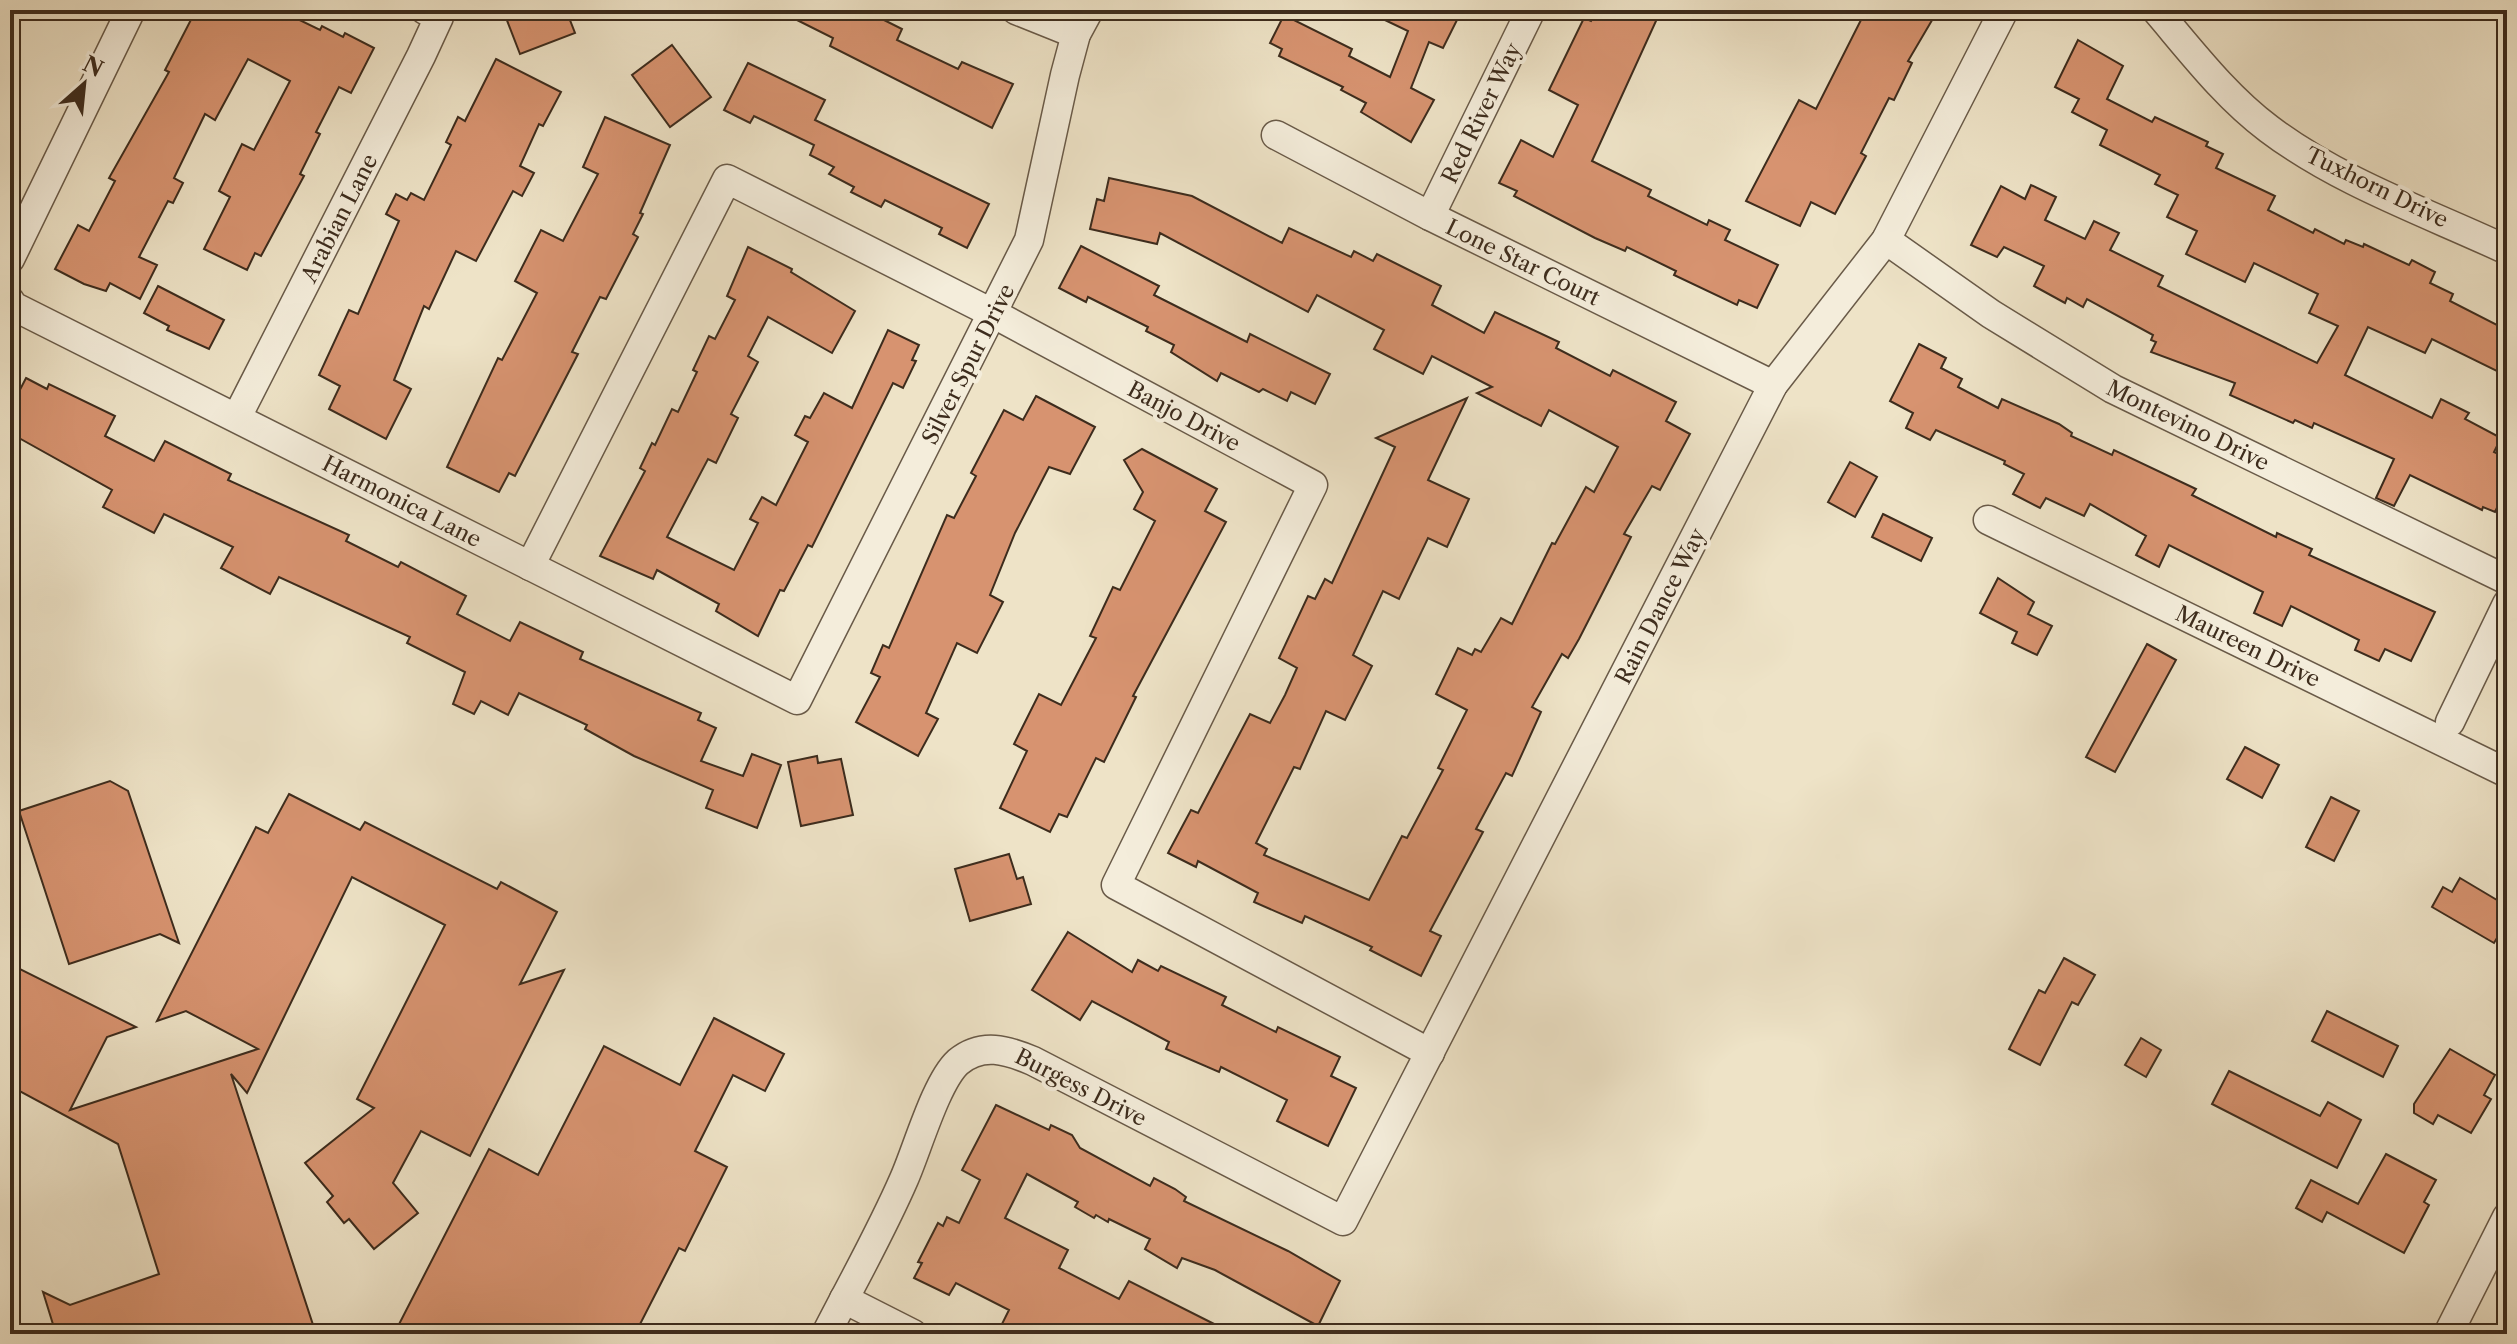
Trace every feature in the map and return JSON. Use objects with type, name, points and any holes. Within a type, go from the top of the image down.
[{"type":"street","points":[[10,259],[131,10]]},
{"type":"street","points":[[1016,10],[1083,22]]},
{"type":"street","name":"Red River Way","points":[[1430,216],[1531,10]]},
{"type":"street","name":"Rain Dance Way","points":[[1343,1221],[1773,385],[1886,240],[2004,10]]},
{"type":"street","name":"Tuxhorn Drive","points":[[2156,10],[2225,90],[2268,128],[2320,163],[2507,250]]},
{"type":"street","name":"Arabian Lane","points":[[237,417],[432,13]]},
{"type":"street","name":"Silver Spur Drive","points":[[797,700],[1029,240],[1083,22]]},
{"type":"street","name":"Lone Star Court","points":[[1276,135],[1430,216],[1773,385]]},
{"type":"street","name":"Banjo Drive","points":[[530,566],[727,179],[994,314],[1313,485],[1116,885],[1430,1053]]},
{"type":"street","name":"Montevino Drive","points":[[1886,240],[1991,314],[2113,389],[2507,580]]},
{"type":"street","name":"Harmonica Lane","points":[[10,301],[13,306],[797,700]]},
{"type":"street","name":"Maureen Drive","points":[[1988,520],[2507,773]]},
{"type":"street","points":[[2450,722],[2507,604]]},
{"type":"street","name":"Burgess Drive","points":[[826,1334],[904,1179],[946,1080],[957,1063],[977,1050],[1005,1049],[1033,1061],[1343,1221]]},
{"type":"street","points":[[2448,1334],[2507,1217]]},
{"type":"street","points":[[844,1299],[913,1334]]},
{"type":"building","points":[[196,10],[279,10],[320,30],[322,26],[343,37],[345,33],[374,48],[351,93],[339,87],[316,132],[320,134],[300,174],[304,176],[261,256],[255,253],[247,270],[204,249],[230,197],[219,191],[242,144],[254,150],[290,81],[248,59],[215,120],[205,114],[174,178],[183,183],[173,203],[168,201],[139,257],[157,265],[140,299],[110,283],[106,291],[84,284],[55,269],[78,225],[89,231],[115,181],[109,178],[169,72],[165,70]]},
{"type":"building","points":[[503,10],[566,10],[575,33],[520,54]]},
{"type":"building","points":[[777,10],[882,10],[878,17],[902,29],[897,40],[958,69],[962,62],[1013,84],[992,128],[830,46],[833,38]]},
{"type":"building","points":[[1364,10],[1462,10],[1443,48],[1429,42],[1411,88],[1434,100],[1411,142],[1361,112],[1366,103],[1341,90],[1343,87],[1279,56],[1282,49],[1270,43],[1284,15],[1352,49],[1349,56],[1390,77],[1408,31]]},
{"type":"building","points":[[1596,10],[1661,10],[1592,161],[1651,190],[1648,196],[1707,225],[1709,220],[1730,230],[1725,240],[1778,265],[1757,308],[1739,300],[1737,305],[1674,275],[1676,271],[1627,247],[1625,251],[1595,238],[1514,196],[1517,191],[1499,183],[1521,140],[1553,157],[1578,105],[1549,90],[1584,18],[1591,21]]},
{"type":"building","points":[[1866,10],[1938,10],[1908,61],[1912,63],[1894,100],[1889,98],[1861,153],[1866,156],[1835,214],[1811,202],[1800,226],[1746,201],[1799,100],[1816,109]]},
{"type":"building","points":[[2078,40],[2123,66],[2107,99],[2152,122],[2155,117],[2208,142],[2206,146],[2223,154],[2216,168],[2275,196],[2268,210],[2313,233],[2315,229],[2344,244],[2346,240],[2363,247],[2364,244],[2409,265],[2412,260],[2435,272],[2430,283],[2453,294],[2450,301],[2507,330],[2507,376],[2432,339],[2425,353],[2368,327],[2345,375],[2432,418],[2441,399],[2469,413],[2465,419],[2501,438],[2494,452],[2507,458],[2507,486],[2495,512],[2483,507],[2482,510],[2410,475],[2394,506],[2376,498],[2394,459],[2314,423],[2312,428],[2295,420],[2293,423],[2230,395],[2235,383],[2151,352],[2156,342],[2151,340],[2153,335],[2087,299],[2083,307],[2067,298],[2065,303],[2034,286],[2044,266],[2004,247],[1997,257],[1971,245],[2001,186],[2025,199],[2031,185],[2056,197],[2045,220],[2085,239],[2094,221],[2119,233],[2110,250],[2163,276],[2158,286],[2317,363],[2338,326],[2309,313],[2318,294],[2254,263],[2245,282],[2186,254],[2197,231],[2167,217],[2178,195],[2155,184],[2160,175],[2100,145],[2107,130],[2072,112],[2079,99],[2055,87]]},
{"type":"building","points":[[672,45],[711,97],[670,127],[632,75]]},
{"type":"building","points":[[496,59],[561,92],[543,126],[539,124],[520,166],[534,173],[522,196],[513,191],[476,261],[456,251],[429,309],[424,306],[394,380],[411,389],[386,439],[329,409],[340,386],[319,375],[349,310],[358,314],[399,221],[386,214],[396,194],[407,200],[411,193],[424,200],[451,145],[446,142],[458,117],[465,121]]},
{"type":"building","points":[[748,63],[825,100],[815,120],[989,204],[967,248],[939,234],[942,228],[885,200],[881,207],[851,192],[854,187],[829,174],[834,167],[810,155],[814,145],[754,116],[750,123],[724,110]]},
{"type":"building","points":[[605,117],[670,145],[640,213],[643,214],[633,234],[638,237],[606,299],[600,297],[572,352],[578,354],[515,476],[509,473],[499,492],[447,467],[498,358],[502,360],[537,293],[515,281],[541,230],[563,241],[598,174],[583,167]]},
{"type":"building","points":[[1109,178],[1192,196],[1282,243],[1289,228],[1351,257],[1354,251],[1373,261],[1377,254],[1441,286],[1432,305],[1484,333],[1495,312],[1559,342],[1556,348],[1610,376],[1613,370],[1676,402],[1666,421],[1690,434],[1660,490],[1652,486],[1624,534],[1631,537],[1579,639],[1568,658],[1562,654],[1532,707],[1541,712],[1512,776],[1506,773],[1476,829],[1483,832],[1430,931],[1441,936],[1421,976],[1370,950],[1372,947],[1305,916],[1302,923],[1254,902],[1258,893],[1198,861],[1196,867],[1168,853],[1191,810],[1198,813],[1250,714],[1270,723],[1285,695],[1297,668],[1279,658],[1308,596],[1315,599],[1325,579],[1332,583],[1395,447],[1376,438],[1467,398],[1428,480],[1469,499],[1447,547],[1428,538],[1399,599],[1383,591],[1353,655],[1372,666],[1345,720],[1326,711],[1300,769],[1294,767],[1256,843],[1267,849],[1264,855],[1369,900],[1402,836],[1407,838],[1443,770],[1438,768],[1467,710],[1436,694],[1458,648],[1472,655],[1475,649],[1481,652],[1501,618],[1512,624],[1552,543],[1555,544],[1586,487],[1594,492],[1618,447],[1549,410],[1541,426],[1477,393],[1492,387],[1432,356],[1423,374],[1374,349],[1384,330],[1317,295],[1308,312],[1160,233],[1157,244],[1090,229],[1097,199],[1104,201]]},
{"type":"building","points":[[1081,246],[1159,286],[1154,295],[1247,342],[1250,334],[1330,374],[1315,404],[1291,392],[1287,401],[1263,389],[1259,392],[1221,373],[1217,381],[1171,352],[1174,345],[1146,331],[1148,327],[1088,297],[1086,302],[1059,288]]},
{"type":"building","points":[[748,247],[792,269],[791,272],[855,311],[832,353],[768,317],[748,356],[758,362],[731,414],[738,418],[716,463],[708,459],[667,537],[734,570],[758,523],[750,519],[762,497],[776,505],[808,442],[795,435],[805,416],[810,418],[824,393],[852,408],[888,330],[919,345],[912,360],[916,361],[903,388],[893,383],[812,547],[808,545],[784,591],[780,590],[758,636],[716,611],[719,604],[657,570],[653,579],[600,556],[645,471],[640,468],[652,443],[655,445],[672,409],[678,412],[697,372],[693,370],[709,336],[715,339],[735,300],[727,296]]},
{"type":"building","points":[[158,286],[224,320],[209,349],[167,330],[169,326],[144,313]]},
{"type":"building","points":[[1919,344],[1946,358],[1941,368],[1962,379],[1958,387],[1998,408],[2002,399],[2059,424],[2072,433],[2071,436],[2112,455],[2114,450],[2196,489],[2192,495],[2276,537],[2277,533],[2312,549],[2309,555],[2435,612],[2411,661],[2385,649],[2379,661],[2355,650],[2359,640],[2291,606],[2282,626],[2254,613],[2263,592],[2169,545],[2159,567],[2136,555],[2146,536],[2090,504],[2084,516],[2046,498],[2040,508],[2013,494],[2024,474],[2004,464],[2005,461],[1936,430],[1930,440],[1906,428],[1913,413],[1890,401]]},
{"type":"building","points":[[26,378],[47,389],[49,384],[115,416],[105,436],[154,461],[165,441],[231,474],[228,480],[349,535],[346,541],[398,567],[401,562],[466,596],[457,614],[510,641],[520,622],[583,652],[580,659],[701,713],[698,720],[716,728],[701,761],[743,776],[752,754],[781,765],[757,828],[706,808],[713,790],[634,756],[585,729],[587,725],[519,693],[508,715],[481,701],[474,714],[453,704],[465,672],[407,643],[410,637],[279,577],[270,594],[221,568],[233,547],[164,514],[154,533],[103,507],[112,490],[10,433],[10,409]]},
{"type":"building","points":[[1036,396],[1095,427],[1070,474],[1049,467],[1015,533],[990,595],[1003,602],[977,653],[957,643],[926,713],[938,719],[918,756],[856,722],[880,677],[871,673],[883,645],[889,648],[947,515],[954,518],[976,476],[971,473],[1004,410],[1023,420]]},
{"type":"building","points":[[1142,449],[1217,489],[1205,511],[1226,522],[1133,696],[1136,697],[1104,762],[1096,758],[1067,817],[1059,814],[1050,832],[1000,808],[1027,751],[1014,744],[1039,694],[1061,705],[1096,638],[1090,636],[1113,587],[1120,590],[1155,521],[1134,509],[1143,492],[1124,460]]},
{"type":"building","points":[[1850,462],[1877,477],[1855,517],[1828,502]]},
{"type":"building","points":[[1883,514],[1932,538],[1921,561],[1872,537]]},
{"type":"building","points":[[1998,578],[2034,602],[2028,614],[2052,626],[2037,655],[2012,643],[2017,632],[1980,613]]},
{"type":"building","points":[[2147,644],[2176,660],[2115,772],[2086,757]]},
{"type":"building","points":[[2245,747],[2279,765],[2262,798],[2227,779]]},
{"type":"building","points":[[817,756],[818,763],[841,759],[853,815],[801,826],[788,762]]},
{"type":"building","points":[[110,781],[128,791],[179,943],[160,934],[69,964],[19,811]]},
{"type":"building","points":[[289,794],[360,830],[365,822],[497,889],[501,882],[557,912],[520,984],[564,970],[470,1156],[421,1131],[393,1183],[418,1213],[374,1249],[349,1219],[344,1223],[327,1202],[333,1196],[305,1163],[374,1108],[357,1099],[445,925],[352,877],[247,1093],[231,1074],[316,1334],[56,1334],[43,1292],[70,1305],[159,1274],[118,1144],[10,1086],[10,964],[136,1027],[107,1037],[70,1110],[258,1049],[186,1011],[157,1021],[256,827],[268,833]]},
{"type":"building","points":[[2331,797],[2359,811],[2334,861],[2306,847]]},
{"type":"building","points":[[1009,854],[1017,879],[1023,877],[1031,904],[970,921],[955,869]]},
{"type":"building","points":[[2460,878],[2507,906],[2507,921],[2494,943],[2432,907],[2443,887],[2452,892]]},
{"type":"building","points":[[1068,932],[1132,972],[1138,960],[1158,971],[1161,966],[1226,997],[1222,1005],[1276,1032],[1278,1027],[1340,1057],[1331,1076],[1356,1088],[1328,1146],[1277,1121],[1287,1100],[1221,1067],[1219,1072],[1166,1049],[1169,1042],[1092,1001],[1080,1020],[1032,990]]},
{"type":"building","points":[[2064,958],[2095,975],[2078,1005],[2072,1002],[2040,1065],[2009,1049],[2039,990],[2045,993]]},
{"type":"building","points":[[2327,1011],[2398,1046],[2383,1077],[2312,1041]]},
{"type":"building","points":[[714,1018],[784,1054],[765,1091],[733,1075],[695,1151],[727,1167],[685,1251],[679,1248],[635,1334],[394,1334],[489,1149],[538,1175],[604,1046],[680,1085]]},
{"type":"building","points":[[2141,1038],[2161,1050],[2146,1077],[2125,1065]]},
{"type":"building","points":[[2450,1049],[2495,1075],[2484,1095],[2491,1099],[2471,1133],[2438,1115],[2433,1124],[2414,1113],[2414,1104]]},
{"type":"building","points":[[2229,1071],[2320,1116],[2328,1102],[2361,1120],[2337,1168],[2212,1104]]},
{"type":"building","points":[[996,1105],[1049,1130],[1051,1125],[1072,1135],[1080,1148],[1150,1186],[1154,1178],[1186,1197],[1184,1201],[1288,1251],[1340,1281],[1318,1326],[1215,1270],[1182,1258],[1177,1268],[1145,1249],[1150,1239],[1109,1219],[1108,1222],[1096,1215],[1094,1218],[1075,1207],[1078,1202],[1027,1174],[1005,1218],[1068,1250],[1059,1268],[1119,1299],[1129,1281],[1234,1334],[1017,1334],[1001,1326],[1009,1310],[956,1283],[949,1295],[914,1278],[922,1263],[918,1262],[938,1223],[943,1226],[947,1217],[959,1223],[980,1180],[962,1170]]},
{"type":"building","points":[[2386,1154],[2436,1180],[2424,1202],[2429,1205],[2404,1253],[2327,1212],[2322,1222],[2296,1208],[2311,1180],[2358,1204]]}]
